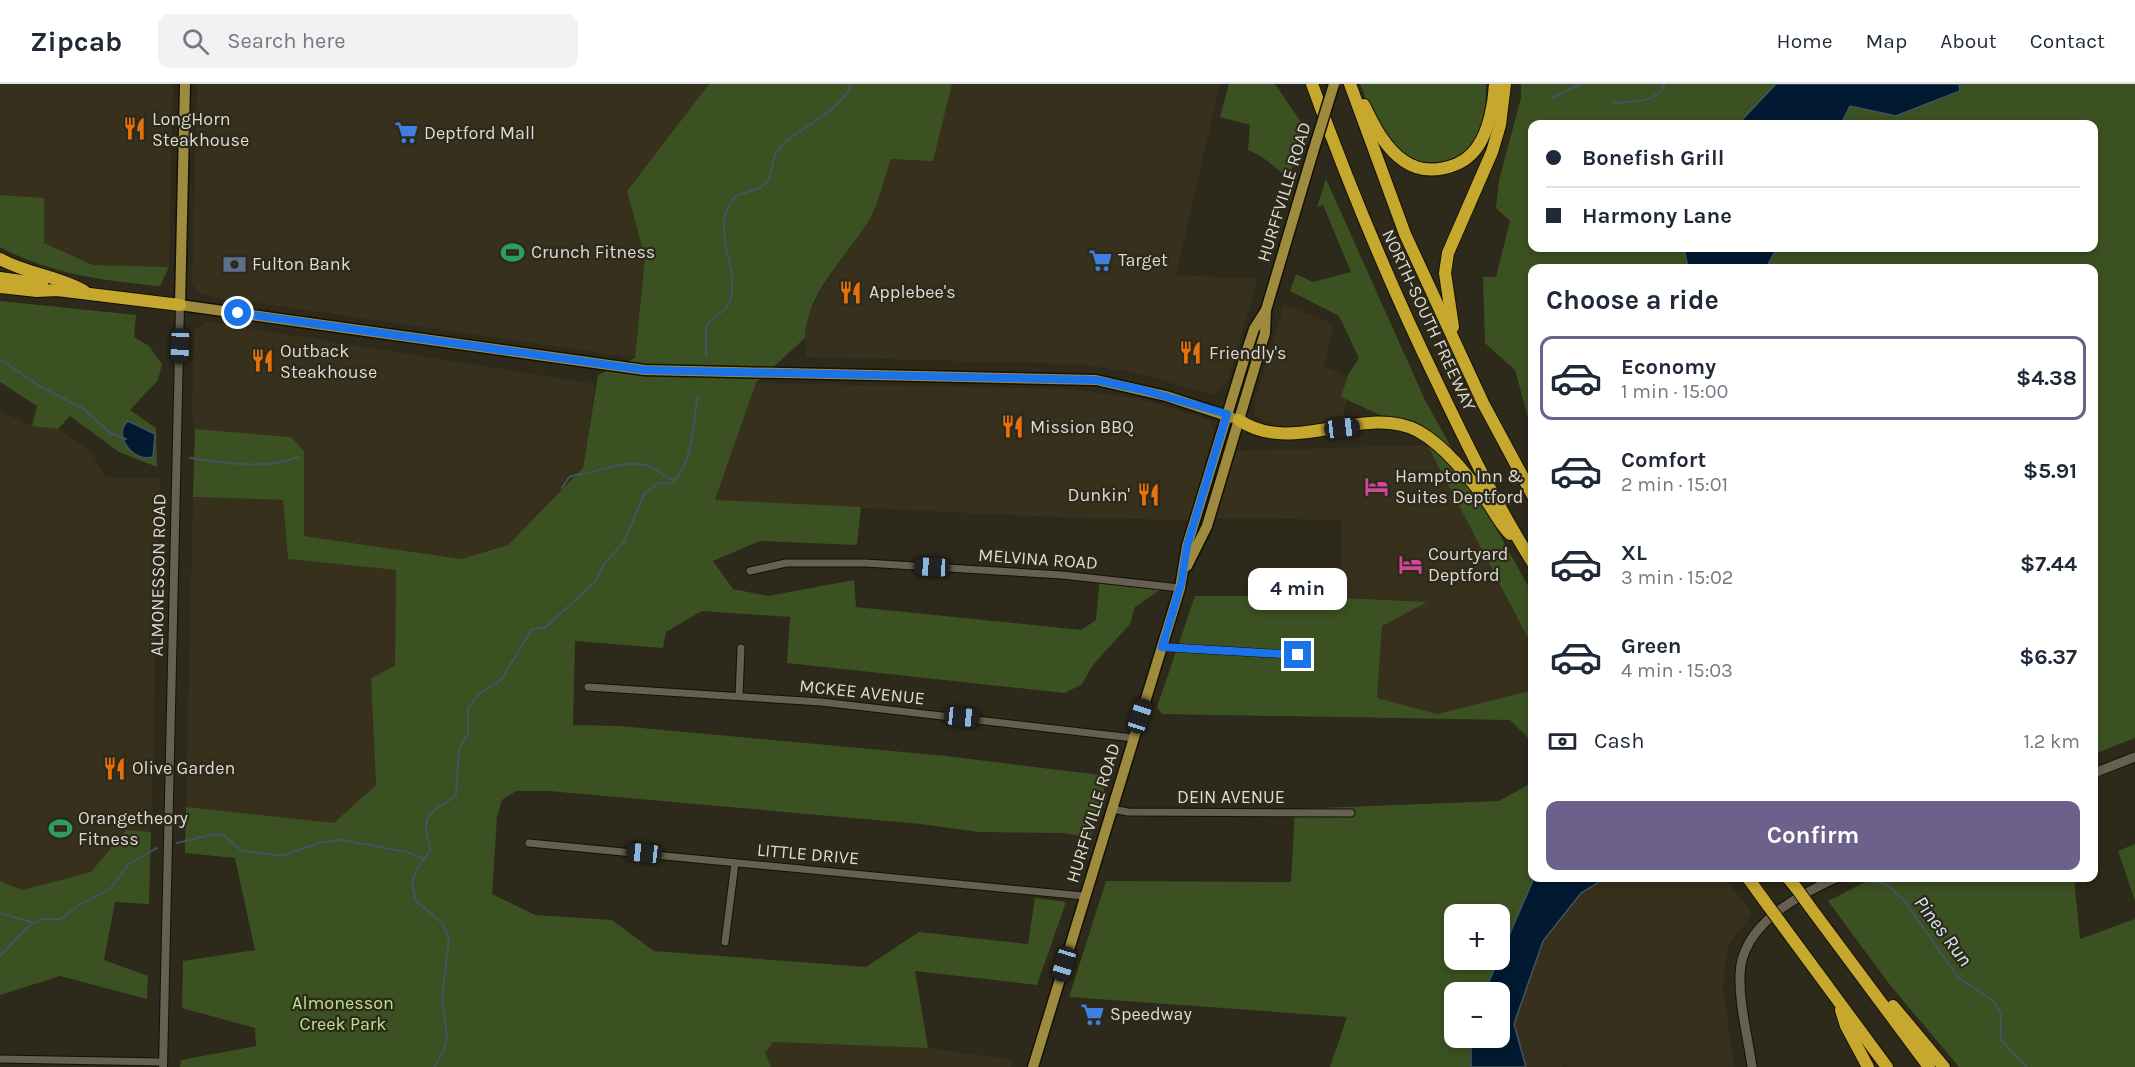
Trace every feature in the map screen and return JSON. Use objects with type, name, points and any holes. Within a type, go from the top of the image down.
[{"type":"highway","name":"NORTH-SOUTH FREEWAY","points":[[1312,84],[1337,154],[1400,308],[1447,404],[1528,555]]},
{"type":"highway","points":[[1351,84],[1387,146],[1403,161],[1415,167],[1431,170],[1448,168],[1465,159],[1478,146],[1488,123],[1495,84]]},
{"type":"highway","name":"NORTH-SOUTH FREEWAY","points":[[1351,84],[1405,234],[1483,403],[1528,487]]},
{"type":"highway","points":[[1455,340],[1445,273],[1448,253],[1492,152],[1500,125],[1505,84]]},
{"type":"highway","points":[[0,259],[22,270],[70,283],[88,294]]},
{"type":"highway","points":[[0,278],[38,283],[57,290]]},
{"type":"highway","points":[[0,287],[57,290],[180,305]]},
{"type":"highway","points":[[0,294],[17,289]]},
{"type":"highway","points":[[1233,417],[1253,430],[1285,434],[1379,424],[1399,425],[1416,430],[1431,439],[1451,458],[1485,499],[1504,527],[1523,547]]},
{"type":"highway","points":[[1751,882],[1887,1067]]},
{"type":"highway","points":[[1791,882],[1929,1067]]},
{"type":"highway","points":[[1856,968],[1896,1009],[1944,1067]]},
{"type":"highway","points":[[1838,1000],[1846,1026],[1868,1067]]},
{"type":"main road","name":"ALMONESSON ROAD","points":[[180,305],[185,84]]},
{"type":"main road","name":"HURFFVILLE ROAD","points":[[1033,1067],[1185,569],[1207,526],[1233,417],[1264,333],[1266,310],[1334,84]]},
{"type":"main road","points":[[180,305],[645,370],[1096,380],[1143,390],[1233,417]]},
{"type":"main road","points":[[2098,771],[2135,757]]},
{"type":"main road","points":[[1752,1067],[1740,974],[1748,944],[1760,928],[1787,905],[1829,882]]},
{"type":"street","name":"ALMONESSON ROAD","points":[[163,1064],[180,305]]},
{"type":"street","name":"MELVINA ROAD","points":[[750,571],[786,563],[865,563],[1062,575],[1180,588]]},
{"type":"street","points":[[1162,647],[1298,655]]},
{"type":"street","points":[[739,696],[741,648]]},
{"type":"street","name":"MCKEE AVENUE","points":[[588,687],[821,702],[1133,738]]},
{"type":"street","name":"DEIN AVENUE","points":[[1111,809],[1128,812],[1351,813]]},
{"type":"street","name":"LITTLE DRIVE","points":[[529,843],[1084,896]]},
{"type":"street","points":[[725,942],[735,862]]},
{"type":"street","points":[[0,1059],[43,1064],[163,1064]]},
{"type":"shaded area","points":[[0,84],[173,84],[169,267],[93,265],[44,243],[44,198],[0,195]]},
{"type":"shaded area","name":"Deptford Mall","points":[[197,84],[709,84],[627,191],[645,258],[635,358],[209,296],[198,292],[192,283]]},
{"type":"shaded area","points":[[952,84],[1220,84],[1176,275],[1258,279],[1227,382],[1214,395],[1128,371],[1076,364],[806,357],[806,319],[836,263],[869,219],[891,159],[933,160]]},
{"type":"shaded area","points":[[1284,305],[1330,322],[1333,329],[1324,366],[1352,378],[1342,420],[1293,428],[1264,421],[1255,415],[1255,400]]},
{"type":"shaded area","points":[[209,322],[595,384],[583,468],[508,545],[461,559],[304,536],[304,451],[291,437],[195,429],[192,411],[194,329]]},
{"type":"shaded area","points":[[756,383],[1072,389],[1138,398],[1210,420],[1214,434],[1189,520],[1076,518],[715,501]]},
{"type":"shaded area","points":[[0,411],[32,426],[58,429],[90,450],[106,477],[160,478],[151,832],[126,830],[91,872],[22,890],[0,881]]},
{"type":"shaded area","points":[[1428,445],[1528,638],[1528,691],[1437,714],[1377,698],[1382,626],[1425,602],[1342,597],[1341,520],[1215,518],[1236,451]]},
{"type":"shaded area","points":[[193,497],[283,500],[288,559],[396,570],[395,666],[371,679],[376,785],[334,824],[186,807]]},
{"type":"shaded area","points":[[1599,882],[1729,882],[1752,914],[1728,946],[1723,986],[1734,1067],[1568,1067],[1564,1063],[1563,1067],[1526,1067],[1514,1024],[1543,941],[1581,892]]},
{"type":"shaded area","points":[[773,1042],[928,1048],[1014,1060],[1011,1067],[771,1067],[765,1053]]},
{"type":"green space","name":"Almonesson Creek Park","points":[[709,84],[952,84],[933,161],[891,159],[873,213],[820,290],[807,321],[805,338],[756,383],[715,500],[861,507],[857,545],[760,541],[713,561],[733,589],[768,596],[854,580],[856,607],[1081,630],[1096,620],[1100,577],[1143,582],[1160,590],[1135,607],[1130,624],[1093,665],[1082,684],[1065,693],[787,663],[790,617],[702,611],[666,632],[663,648],[575,641],[573,725],[620,726],[946,756],[1108,776],[1090,838],[1064,833],[979,832],[921,824],[549,791],[516,791],[502,800],[497,817],[492,894],[535,915],[612,920],[654,951],[866,967],[919,932],[1028,944],[1035,898],[1066,902],[1037,985],[915,971],[928,1048],[773,1042],[765,1053],[771,1067],[180,1067],[181,1060],[256,1046],[255,1028],[182,1008],[183,961],[255,950],[235,858],[185,853],[186,807],[334,823],[376,785],[371,678],[395,666],[396,570],[288,559],[283,500],[193,497],[195,429],[291,437],[304,451],[304,536],[461,559],[508,545],[583,468],[598,375],[635,358],[645,258],[627,191]]},
{"type":"green space","points":[[1229,84],[1275,84],[1305,128],[1289,178],[1262,157],[1248,150],[1250,125],[1220,117]]},
{"type":"green space","points":[[1360,84],[1486,84],[1485,109],[1478,134],[1471,145],[1451,159],[1427,162],[1403,154],[1383,132]]},
{"type":"green space","points":[[1521,84],[1776,84],[1742,120],[1528,120],[1528,252],[1685,252],[1687,264],[1528,264],[1528,418],[1515,370],[1485,343],[1483,277],[1496,277],[1510,221],[1496,208],[1499,180],[1521,98]]},
{"type":"green space","points":[[1959,84],[2135,84],[2135,738],[2098,752],[2098,264],[1768,264],[1775,252],[2098,252],[2098,120],[1843,120],[1850,106],[1896,116],[1960,92]]},
{"type":"green space","points":[[1326,179],[1425,400],[1528,586],[1528,638],[1415,421],[1380,415],[1341,397],[1348,375],[1359,358],[1339,316],[1290,291],[1296,274],[1313,282],[1351,272],[1323,205],[1317,207]]},
{"type":"green space","points":[[0,195],[44,198],[44,243],[93,265],[169,267],[160,286],[78,275],[38,264],[0,247]]},
{"type":"green space","points":[[0,301],[136,315],[134,337],[149,346],[162,364],[158,380],[130,410],[156,428],[157,467],[119,452],[70,416],[58,429],[32,426],[37,406],[0,382]]},
{"type":"green space","points":[[1195,596],[1306,596],[1427,602],[1382,626],[1377,698],[1437,714],[1528,691],[1528,738],[1510,720],[1162,714],[1157,707]]},
{"type":"green space","points":[[1528,785],[1528,882],[1532,882],[1510,934],[1510,904],[1444,904],[1444,970],[1494,970],[1489,982],[1444,982],[1444,1048],[1471,1048],[1471,1067],[1330,1067],[1347,1017],[1069,997],[1106,881],[1291,882],[1295,809],[1499,801]]},
{"type":"green space","points":[[126,830],[151,832],[149,904],[115,902],[104,960],[148,976],[147,999],[60,976],[0,995],[0,881],[22,890],[91,872]]},
{"type":"green space","points":[[2135,844],[2135,901],[2118,851]]},
{"type":"green space","points":[[1865,882],[2074,882],[2080,939],[2135,919],[2135,1067],[1959,1067],[1890,985],[1828,901]]},
{"type":"water","points":[[1776,84],[1959,84],[1960,91],[1896,116],[1850,106],[1843,120],[1742,120]]},
{"type":"water","points":[[1685,252],[1775,252],[1768,264],[1687,264]]},
{"type":"water","points":[[128,421],[155,434],[153,457],[138,456],[127,446],[122,433]]},
{"type":"water","points":[[1532,882],[1599,882],[1581,893],[1543,941],[1514,1024],[1526,1067],[1471,1067],[1471,1048],[1510,1048],[1510,982],[1489,982],[1494,970],[1510,970],[1510,933]]},
{"type":"waterway","points":[[706,356],[706,327],[728,305],[732,288],[732,275],[724,236],[727,210],[736,196],[757,189],[766,183],[779,148],[832,109],[847,93],[851,84]]},
{"type":"waterway","points":[[1552,98],[1580,84]]},
{"type":"waterway","points":[[1614,103],[1651,98],[1657,95],[1665,84]]},
{"type":"waterway","points":[[0,359],[41,387],[84,409],[110,433],[126,439]]},
{"type":"waterway","points":[[435,1067],[444,1050],[447,1037],[442,999],[449,939],[442,923],[416,901],[412,884],[416,870],[430,851],[426,829],[427,820],[433,811],[456,795],[459,749],[468,734],[468,708],[478,695],[501,680],[532,629],[546,627],[596,581],[604,564],[624,542],[644,494],[659,483],[669,484],[677,477],[683,468],[691,444],[698,395]]},
{"type":"waterway","points":[[190,458],[258,464],[298,457]]},
{"type":"waterway","points":[[562,488],[569,477],[628,464],[646,465],[675,480]]},
{"type":"waterway","points":[[177,843],[214,834],[224,836],[242,851],[282,856],[322,842],[342,840],[407,852],[425,859]]},
{"type":"waterway","points":[[0,956],[28,927],[42,919],[61,919],[79,905],[110,889],[129,864],[157,848]]},
{"type":"waterway","name":"Pines Run","points":[[1877,882],[1887,885],[1904,900],[1957,976],[1993,1002],[2001,1015],[2001,1040],[2027,1067]]},
{"type":"waterway","points":[[0,913],[34,923]]},
{"type":"place","name":"LongHorn Steakhouse","points":[[134,129]]},
{"type":"place","name":"Deptford Mall","points":[[406,133]]},
{"type":"place","name":"Crunch Fitness","points":[[513,252]]},
{"type":"place","name":"Target","points":[[1100,260]]},
{"type":"place","name":"Fulton Bank","points":[[234,264]]},
{"type":"place","name":"Applebee's","points":[[851,292]]},
{"type":"place","name":"Friendly's","points":[[1191,353]]},
{"type":"place","name":"Outback Steakhouse","points":[[262,361]]},
{"type":"place","name":"Mission BBQ","points":[[1012,427]]},
{"type":"place","name":"Hampton Inn & Suites Deptford","points":[[1377,486]]},
{"type":"place","name":"Dunkin'","points":[[1148,495]]},
{"type":"place","name":"Courtyard Deptford","points":[[1410,564]]},
{"type":"place","name":"Olive Garden","points":[[114,768]]},
{"type":"place","name":"Orangetheory Fitness","points":[[60,828]]},
{"type":"place","name":"Speedway","points":[[1092,1014]]},
{"type":"route","points":[[238,313],[645,370],[1009,376],[1096,380],[1129,386],[1227,414],[1187,546],[1185,569],[1162,647],[1298,655]]}]
